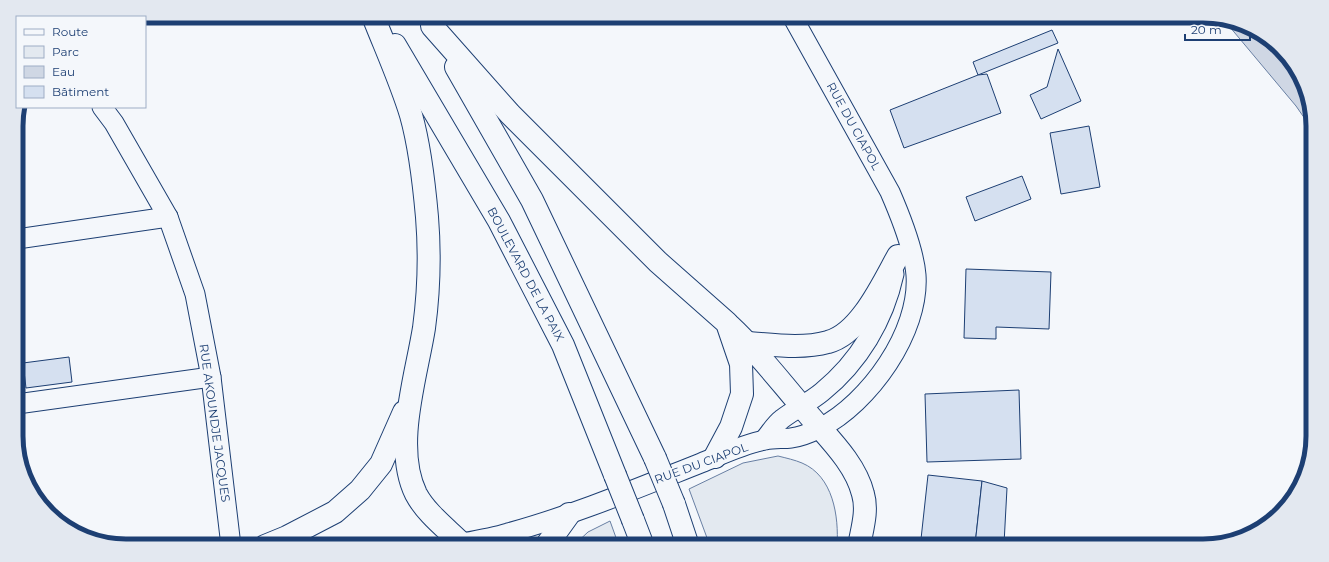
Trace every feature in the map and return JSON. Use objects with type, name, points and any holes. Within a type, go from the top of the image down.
[{"type":"main road","points":[[376,23],[411,115],[421,164],[427,216],[429,269],[424,327],[410,398],[406,462],[411,482],[421,501],[450,539]]},
{"type":"main road","name":"BOULEVARD DE LA PAIX","points":[[382,23],[499,221],[563,345],[640,539]]},
{"type":"main road","points":[[429,23],[532,200],[655,458],[674,504],[686,539]]},
{"type":"main road","points":[[430,23],[510,114],[658,262],[749,343],[844,458],[858,478],[864,496],[865,514],[860,539]]},
{"type":"main road","points":[[749,343],[812,345],[829,342],[840,338],[857,324],[902,248]]},
{"type":"main road","points":[[715,457],[731,427],[742,394],[741,364],[727,323]]},
{"type":"main road","points":[[282,539],[335,512],[360,490],[381,464],[410,398]]},
{"type":"main road","points":[[551,539],[569,514]]},
{"type":"street","name":"RUE DU CIAPOL","points":[[764,440],[781,419],[802,407],[822,392],[844,372],[863,348],[878,321],[889,294],[902,248],[900,215],[890,192],[796,23]]},
{"type":"street","name":"RUE AKOUNDJE JACQUES","points":[[103,108],[114,123],[168,217],[195,294],[211,377],[230,539]]},
{"type":"street","points":[[23,237],[168,217]]},
{"type":"street","name":"RUE DU CIAPOL","points":[[480,539],[507,534],[569,514],[715,457],[764,440],[794,438],[819,428],[847,410],[872,385],[888,363],[907,324],[913,303],[916,276],[902,248]]},
{"type":"street","points":[[23,403],[211,377]]},
{"type":"green space","points":[[778,456],[802,463],[812,469],[821,477],[832,498],[837,522],[837,539],[707,539],[689,489],[743,463]]},
{"type":"green space","points":[[610,521],[616,539],[580,539],[588,532]]},
{"type":"water","points":[[1229,26],[1236,28],[1266,44],[1285,63],[1298,87],[1302,99],[1306,120],[1296,106]]},
{"type":"building","points":[[1052,30],[1058,43],[978,75],[973,62]]},
{"type":"building","points":[[1058,49],[1081,101],[1041,119],[1030,95],[1047,87]]},
{"type":"building","points":[[987,74],[1001,113],[904,148],[890,110],[978,75]]},
{"type":"building","points":[[1089,126],[1100,187],[1061,194],[1050,133]]},
{"type":"building","points":[[1022,176],[1031,199],[975,221],[966,197]]},
{"type":"building","points":[[966,269],[1051,272],[1049,329],[996,327],[996,339],[964,338]]},
{"type":"building","points":[[69,357],[72,382],[26,388],[23,363]]},
{"type":"building","points":[[1019,390],[1021,459],[927,462],[925,394]]},
{"type":"building","points":[[928,475],[982,481],[976,539],[921,539]]},
{"type":"building","points":[[982,481],[1007,488],[1004,539],[976,539]]}]
